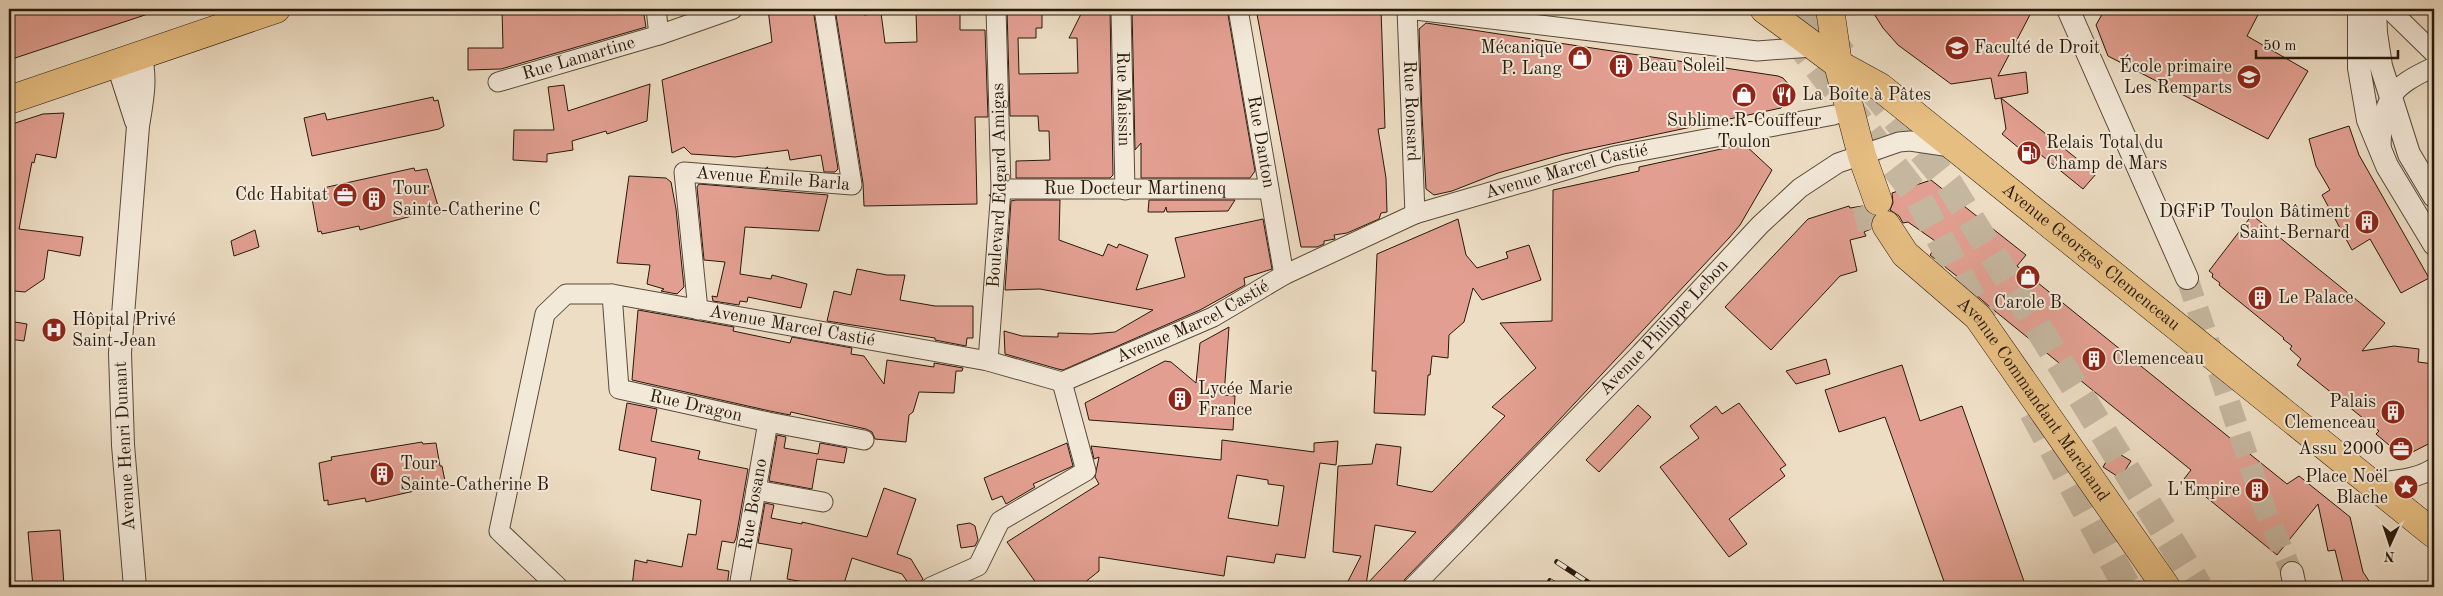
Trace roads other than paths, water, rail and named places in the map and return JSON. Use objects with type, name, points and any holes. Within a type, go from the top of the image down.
[{"type":"main road","points":[[9,100],[276,9]]},
{"type":"main road","name":"Avenue Georges Clemenceau","points":[[1764,9],[1812,47],[1880,87],[2434,534]]},
{"type":"main road","points":[[1832,19],[1838,64],[1856,158],[1875,215]]},
{"type":"main road","points":[[1832,19],[1880,87]]},
{"type":"main road","points":[[1812,47],[1834,115],[1856,158]]},
{"type":"main road","name":"Avenue Commandant Marchand","points":[[1875,215],[1881,254],[1962,320],[1985,345],[2149,587]]},
{"type":"main road","name":"Avenue Commandant Marchand","points":[[1875,215],[1905,254],[1978,317],[2166,587]]},
{"type":"street","points":[[656,9],[660,35]]},
{"type":"street","name":"Rue Lamartine","points":[[498,82],[660,35],[734,9]]},
{"type":"street","name":"Avenue Émile Barla","points":[[698,310],[684,172],[852,184],[824,9]]},
{"type":"street","name":"Boulevard Édgard Amigas","points":[[988,361],[1001,189],[996,9]]},
{"type":"street","name":"Rue Maissin","points":[[1121,9],[1125,190]]},
{"type":"street","name":"Rue Danton","points":[[1238,9],[1284,275]]},
{"type":"street","points":[[1407,9],[1757,51],[1812,47]]},
{"type":"street","name":"Rue Ronsard","points":[[1407,9],[1415,214]]},
{"type":"street","points":[[2068,9],[2188,278]]},
{"type":"street","points":[[2358,9],[2359,68],[2362,96],[2368,120],[2387,166],[2434,244]]},
{"type":"street","points":[[2376,9],[2376,33],[2381,66],[2409,154],[2434,196]]},
{"type":"street","points":[[2389,9],[2434,53]]},
{"type":"street","name":"Avenue Henri Dunant","points":[[129,58],[138,126],[120,353],[123,446],[135,587]]},
{"type":"street","points":[[2381,148],[2385,107],[2391,97],[2410,78],[2434,67]]},
{"type":"street","name":"Avenue Marcel Castié","points":[[558,587],[499,531],[545,314],[566,294],[612,294],[988,361],[1062,382],[1213,317],[1284,275],[1415,214],[1614,156],[1834,115]]},
{"type":"street","name":"Avenue Philippe Lebon","points":[[1413,587],[1641,353],[1760,224],[1800,188],[1838,164],[1886,146],[1910,140],[1955,147]]},
{"type":"street","name":"Rue Docteur Martinenq","points":[[1001,189],[1268,189]]},
{"type":"street","name":"Rue Dragon","points":[[612,294],[619,389],[768,422],[864,440]]},
{"type":"street","points":[[931,587],[978,566],[1000,521],[1086,471],[1062,382]]},
{"type":"street","name":"Rue Bosano","points":[[739,587],[768,422]]},
{"type":"street","points":[[2372,483],[2404,479],[2427,473],[2434,468]]},
{"type":"street","points":[[756,490],[823,502]]},
{"type":"tunnel","points":[[1805,9],[1843,55]]},
{"type":"tunnel","points":[[1792,34],[1917,196],[1984,321]]},
{"type":"tunnel","points":[[1869,86],[1949,184],[2199,587]]},
{"type":"tunnel","points":[[1866,205],[1872,229]]},
{"type":"tunnel","points":[[2187,278],[2266,512],[2292,573]]},
{"type":"tunnel","points":[[2033,412],[2127,587]]},
{"type":"railway","points":[[1557,562],[1595,587]]},
{"type":"railway","points":[[1550,581],[1560,587]]},
{"type":"place","name":"Faculté de Droit","points":[[1957,48]]},
{"type":"place","name":"Mécanique P. Lang","points":[[1580,58]]},
{"type":"place","name":"Beau Soleil","points":[[1621,66]]},
{"type":"place","name":"École primaire Les Remparts","points":[[2249,77]]},
{"type":"place","name":"Sublime.R-Couffeur Toulon","points":[[1744,95]]},
{"type":"place","name":"La Boîte à Pâtes","points":[[1784,95]]},
{"type":"place","name":"Relais Total du Champ de Mars","points":[[2029,153]]},
{"type":"place","name":"Cdc Habitat","points":[[345,195]]},
{"type":"place","name":"Tour Sainte-Catherine C","points":[[374,199]]},
{"type":"place","name":"DGFiP Toulon Bâtiment Saint-Bernard","points":[[2367,222]]},
{"type":"place","name":"Carole B","points":[[2028,277]]},
{"type":"place","name":"Le Palace","points":[[2260,298]]},
{"type":"place","name":"Hôpital Privé Saint-Jean","points":[[54,330]]},
{"type":"place","name":"Clemenceau","points":[[2094,359]]},
{"type":"place","name":"Lycée Marie France","points":[[1180,399]]},
{"type":"place","name":"Palais Clemenceau","points":[[2393,412]]},
{"type":"place","name":"Assu 2000","points":[[2401,449]]},
{"type":"place","name":"Tour Sainte-Catherine B","points":[[382,474]]},
{"type":"place","name":"Place Noël Blache","points":[[2406,487]]},
{"type":"place","name":"L'Empire","points":[[2257,490]]}]
